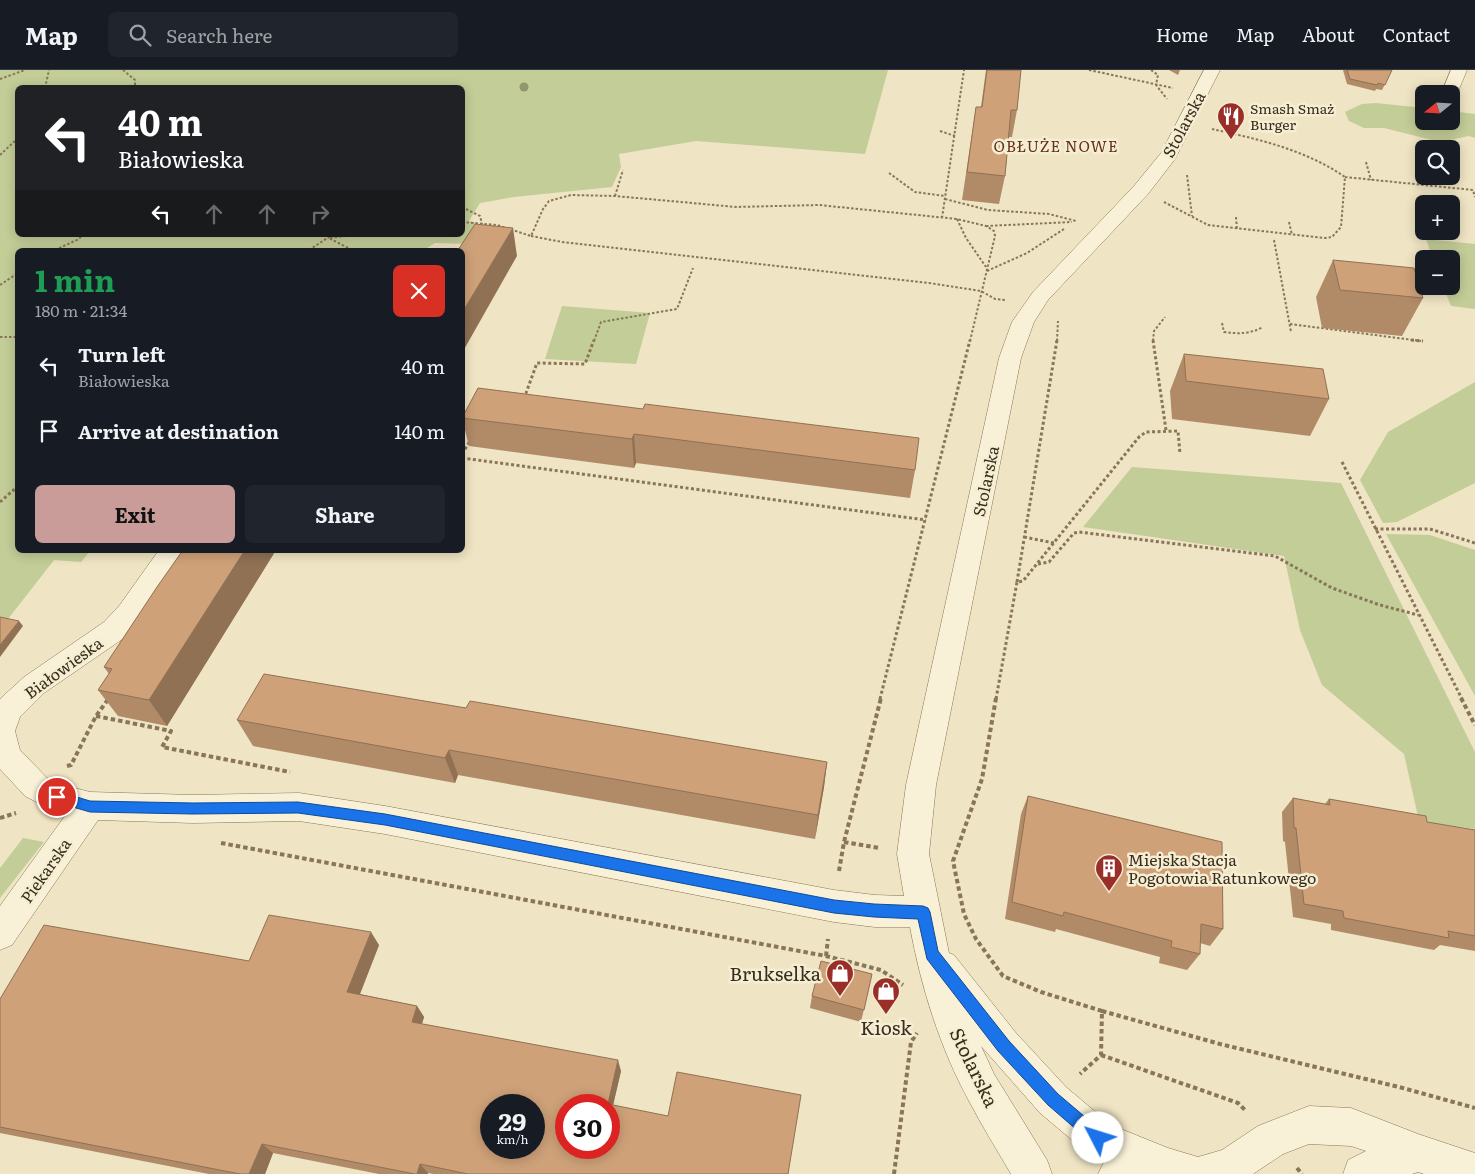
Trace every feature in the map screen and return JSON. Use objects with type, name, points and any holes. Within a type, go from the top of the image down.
[{"type":"street","name":"Stolarska","points":[[1033,1174],[981,1087],[956,1036],[932,954],[913,854],[921,785],[1010,358],[1023,322],[1040,296],[1141,190],[1169,155],[1212,70]]},
{"type":"street","points":[[1453,85],[1459,70]]},
{"type":"street","name":"Białowieska","points":[[171,553],[129,613],[114,630],[34,684],[8,710],[0,731],[7,756],[36,787],[57,797],[90,806],[193,809],[298,807],[385,820],[834,906],[874,911],[923,912]]},
{"type":"street","name":"Piekarska","points":[[0,934],[90,806]]},
{"type":"street","name":"Stolarska","points":[[932,954],[1003,1046],[1053,1100],[1098,1138],[1176,1169]]},
{"type":"street","points":[[1205,1174],[1231,1166],[1271,1139],[1309,1125],[1351,1127],[1418,1153],[1475,1172]]},
{"type":"street","points":[[1362,1174],[1372,1168],[1418,1153]]},
{"type":"street","points":[[1117,1174],[1125,1169],[1176,1169]]},
{"type":"path","points":[[0,79],[25,70]]},
{"type":"path","points":[[46,85],[50,70]]},
{"type":"path","points":[[123,70],[135,80],[136,85]]},
{"type":"path","points":[[942,218],[964,70]]},
{"type":"path","points":[[1089,70],[1180,90]]},
{"type":"path","points":[[1151,70],[1158,75],[1156,84],[1170,104]]},
{"type":"path","points":[[1210,129],[1243,136],[1318,161],[1338,170],[1345,177],[1473,190],[1475,197]]},
{"type":"path","points":[[940,131],[955,136]]},
{"type":"path","points":[[0,154],[15,141]]},
{"type":"path","points":[[1366,162],[1372,180]]},
{"type":"path","points":[[1187,167],[1192,217]]},
{"type":"path","points":[[615,196],[623,170]]},
{"type":"path","points":[[889,173],[915,192],[945,196]]},
{"type":"path","points":[[1156,198],[1208,226],[1325,238],[1337,233],[1341,227],[1345,177]]},
{"type":"path","points":[[531,236],[542,209],[549,201],[571,195],[615,196],[736,207],[819,205],[957,219],[986,226],[1078,221]]},
{"type":"path","points":[[945,199],[971,207],[996,211],[1052,213],[1078,221]]},
{"type":"path","points":[[465,208],[480,216],[482,224],[478,231]]},
{"type":"path","points":[[1236,217],[1237,229]]},
{"type":"path","points":[[957,219],[961,230],[978,252],[986,269]]},
{"type":"path","points":[[986,269],[1020,258],[1039,248],[1078,221]]},
{"type":"path","points":[[465,222],[497,224],[531,236],[562,242],[930,283],[981,291],[995,299],[1010,300]]},
{"type":"path","points":[[1289,222],[1292,235]]},
{"type":"path","points":[[844,842],[926,520],[995,236],[994,231],[986,226]]},
{"type":"path","points":[[59,248],[80,237]]},
{"type":"path","points":[[312,248],[328,238],[337,237]]},
{"type":"path","points":[[328,238],[348,248]]},
{"type":"path","points":[[1274,240],[1291,332]]},
{"type":"path","points":[[517,396],[526,392],[537,363],[585,364],[601,322],[676,309],[693,268]]},
{"type":"path","points":[[0,285],[15,275]]},
{"type":"path","points":[[1165,317],[1154,331],[1152,344],[1166,430]]},
{"type":"path","points":[[1058,320],[1057,346],[982,779],[953,861],[964,914],[976,939],[1003,976],[1041,992],[1220,1044],[1399,1087],[1475,1108]]},
{"type":"path","points":[[1222,323],[1224,332],[1249,335],[1263,327]]},
{"type":"path","points":[[1290,324],[1423,341]]},
{"type":"path","points":[[0,337],[15,336]]},
{"type":"path","points":[[1017,582],[1023,581],[1038,564],[1139,437],[1146,432],[1178,431],[1180,454]]},
{"type":"path","points":[[465,450],[472,437]]},
{"type":"path","points":[[465,456],[926,520]]},
{"type":"path","points":[[1342,462],[1475,725]]},
{"type":"path","points":[[0,502],[15,489]]},
{"type":"path","points":[[1375,529],[1430,529],[1475,544]]},
{"type":"path","points":[[1038,564],[1049,562],[1074,533],[1080,532],[1275,556],[1332,588],[1380,605],[1418,615]]},
{"type":"path","points":[[1024,537],[1054,543]]},
{"type":"path","points":[[76,755],[96,716]]},
{"type":"path","points":[[220,843],[826,956],[881,970],[904,986]]},
{"type":"path","points":[[1102,1011],[1101,1055],[1238,1103],[1250,1115]]},
{"type":"path","points":[[894,1174],[911,1042],[920,1030]]},
{"type":"green space","points":[[0,70],[888,70],[865,154],[696,141],[619,154],[621,167],[612,187],[514,197],[480,203],[469,221],[477,223],[466,244],[435,243],[427,248],[15,248],[15,553],[88,553],[81,562],[54,560],[8,619],[0,619]]},
{"type":"green space","points":[[1376,103],[1415,107],[1415,130],[1460,130],[1460,112],[1475,114],[1475,138],[1469,136],[1450,140],[1432,140],[1384,128],[1364,128],[1349,121],[1345,112],[1362,104]]},
{"type":"green space","points":[[1426,240],[1475,244],[1475,309],[1451,306],[1447,295],[1460,295],[1460,250],[1430,250]]},
{"type":"green space","points":[[562,306],[650,313],[636,364],[545,359]]},
{"type":"green space","points":[[1475,382],[1475,483],[1397,522],[1383,523],[1360,480],[1388,432]]},
{"type":"green space","points":[[1132,467],[1341,483],[1475,752],[1475,829],[1419,821],[1404,754],[1322,685],[1300,630],[1284,556],[1083,527]]},
{"type":"green space","points":[[1386,534],[1430,535],[1475,550],[1475,696]]},
{"type":"green space","points":[[23,838],[44,842],[0,898],[0,868]]},
{"type":"building","points":[[987,70],[1021,70],[1017,110],[1011,110],[1005,176],[967,172],[976,107],[982,107]]},
{"type":"building","points":[[1347,70],[1392,70],[1385,85],[1378,83],[1377,85],[1350,79]]},
{"type":"building","points":[[475,224],[513,228],[465,308],[465,248],[459,248]]},
{"type":"building","points":[[1333,260],[1414,268],[1415,295],[1422,295],[1423,298],[1340,290]]},
{"type":"building","points":[[1184,354],[1323,369],[1329,399],[1186,381]]},
{"type":"building","points":[[478,388],[643,409],[645,404],[919,438],[915,470],[634,434],[632,439],[465,418],[465,412]]},
{"type":"building","points":[[181,553],[243,553],[149,700],[98,690],[112,669],[104,667]]},
{"type":"building","points":[[0,617],[19,621],[0,645]]},
{"type":"building","points":[[264,674],[466,708],[470,701],[827,762],[818,815],[449,750],[445,758],[237,720]]},
{"type":"building","name":"Miejska Stacja Pogotowia Ratunkowego","points":[[1028,796],[1222,842],[1223,929],[1201,924],[1200,954],[1171,947],[1172,941],[1064,912],[1063,916],[1012,902]]},
{"type":"building","points":[[1293,798],[1330,805],[1329,799],[1426,816],[1427,822],[1475,830],[1475,936],[1448,931],[1449,938],[1344,918],[1343,911],[1304,904],[1296,828],[1294,828]]},
{"type":"building","points":[[269,915],[371,932],[347,992],[417,1006],[412,1022],[618,1060],[610,1094],[555,1094],[555,1159],[620,1159],[620,1106],[668,1116],[677,1072],[801,1095],[788,1174],[468,1174],[420,1164],[417,1174],[415,1174],[262,1144],[249,1174],[240,1174],[0,1127],[0,999],[44,925],[249,961]]},
{"type":"building","name":"Brukselka","points":[[821,961],[872,974],[864,1010],[812,996]]},
{"type":"place","name":"Smash Smaż Burger","points":[[1231,140]]},
{"type":"place","name":"Miejska Stacja Pogotowia Ratunkowego","points":[[1109,892]]},
{"type":"place","name":"Brukselka","points":[[840,997]]},
{"type":"place","name":"Kiosk","points":[[886,1015]]},
{"type":"district","name":"OBŁUŻE NOWE","points":[[1056,145]]},
{"type":"route","points":[[57,797],[90,806],[193,809],[298,807],[385,820],[834,906],[874,911],[923,912],[932,954],[1003,1046],[1053,1100],[1098,1138]]}]
